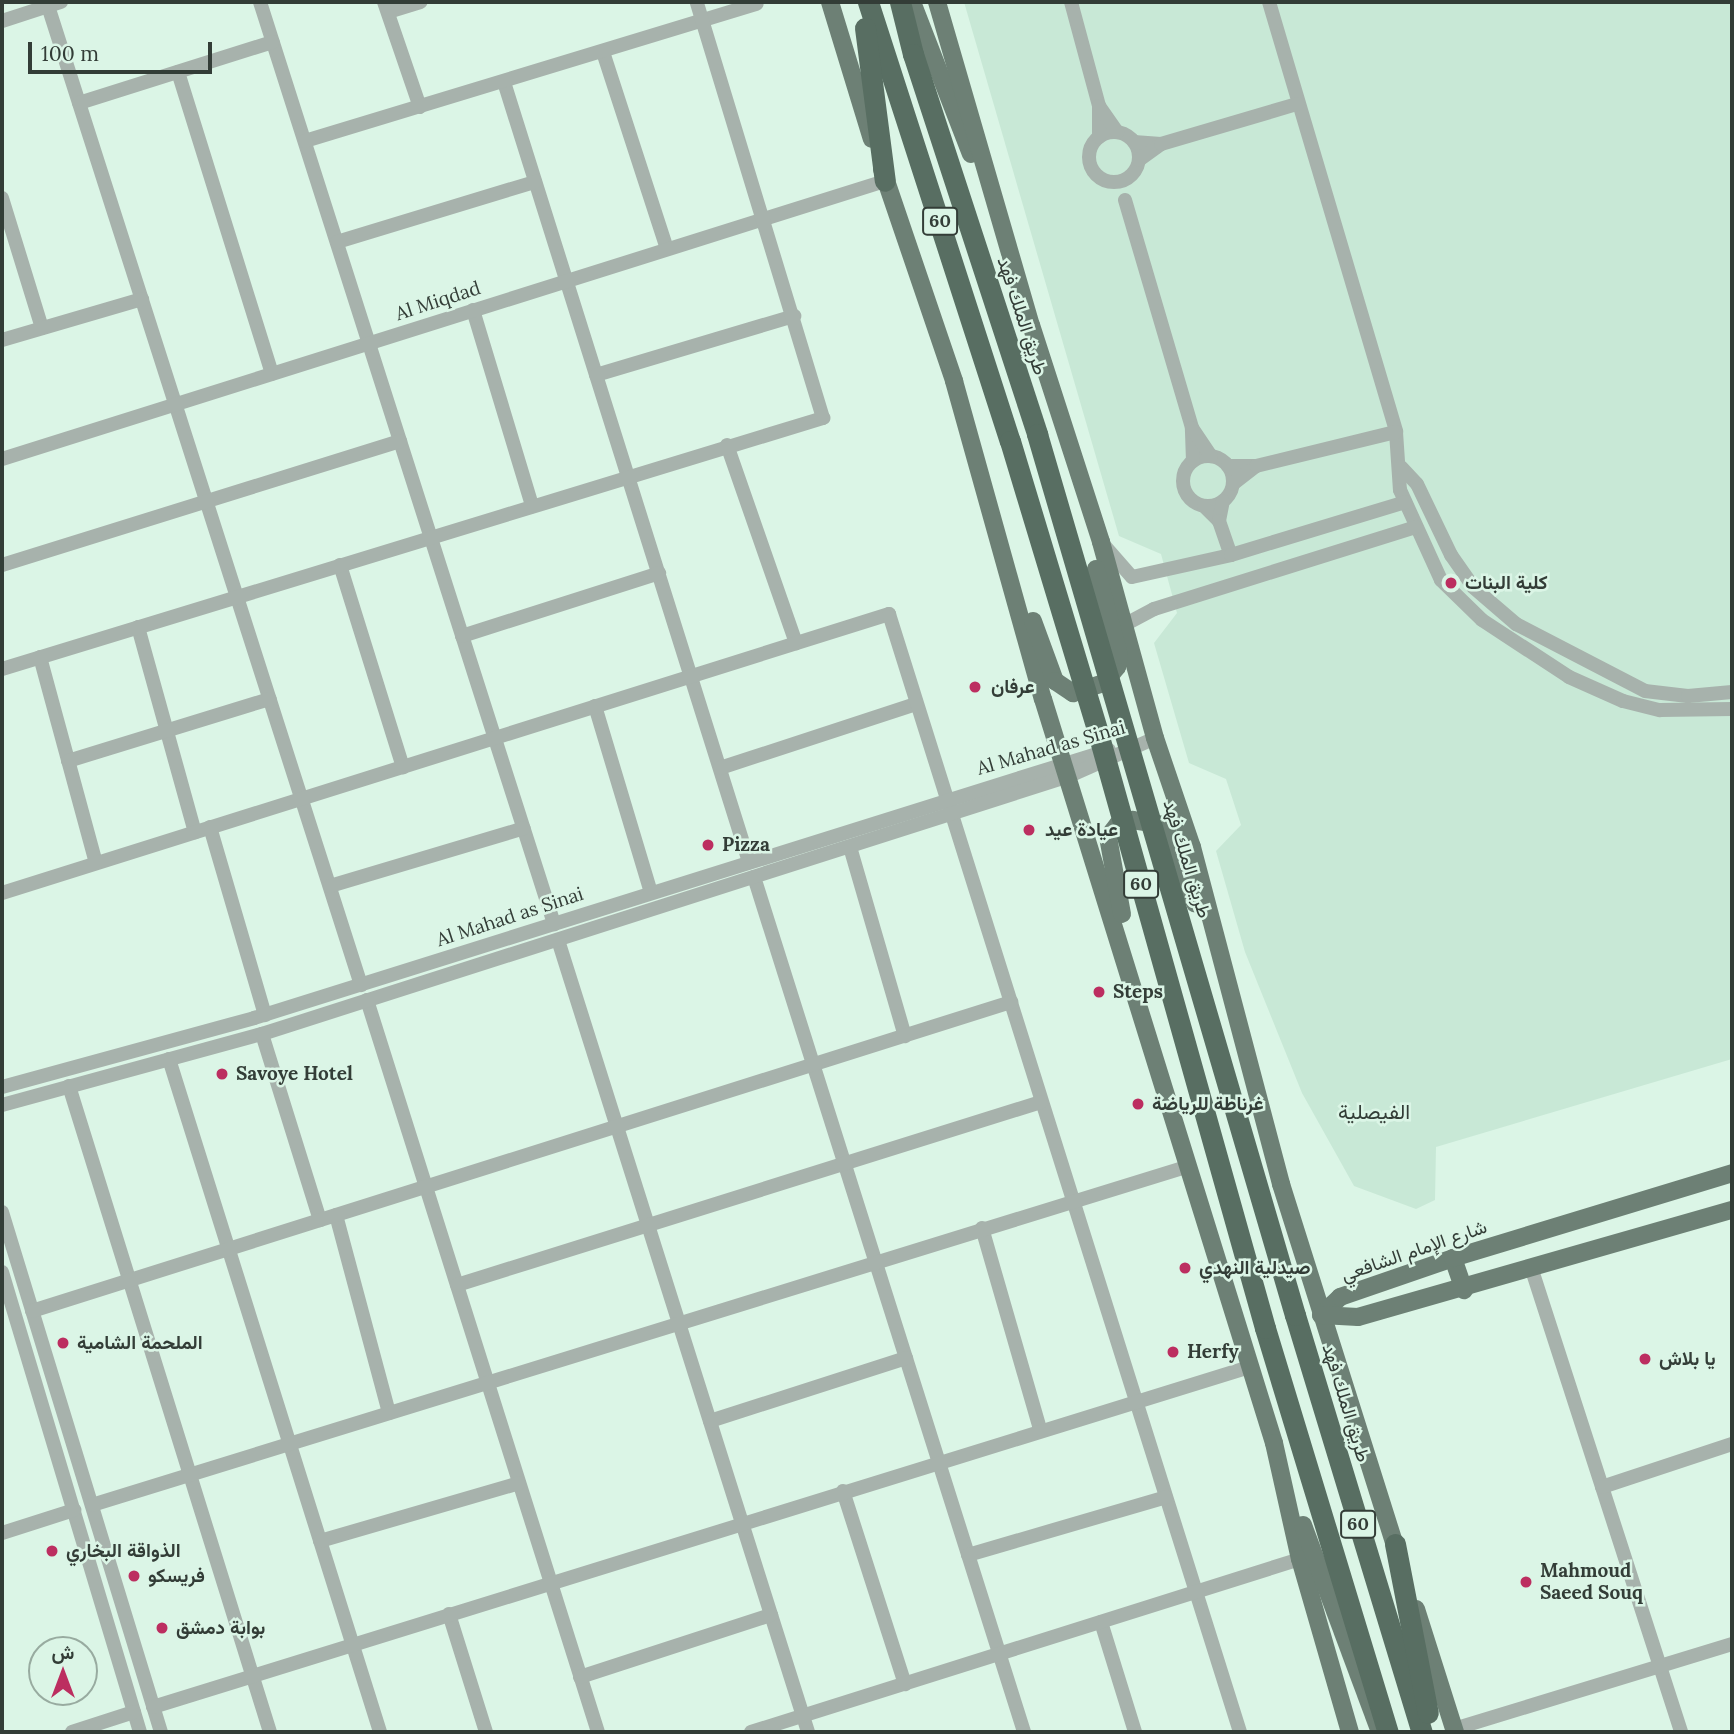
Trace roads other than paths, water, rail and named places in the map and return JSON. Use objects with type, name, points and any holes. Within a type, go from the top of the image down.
[{"type":"highway","points":[[860,2],[886,181]]},
{"type":"highway","name":"60","points":[[868,2],[1010,441],[1098,733],[1265,1328],[1388,1732]]},
{"type":"highway","name":"طريق الملك فهد","points":[[900,2],[913,54],[1037,434],[1295,1315],[1422,1732]]},
{"type":"highway","points":[[1395,1544],[1432,1732]]},
{"type":"main road","points":[[830,2],[886,181],[954,381],[1066,769],[1274,1443],[1356,1678],[1380,1732]]},
{"type":"main road","points":[[912,2],[1009,248]]},
{"type":"main road","points":[[937,2],[1009,248],[1101,542],[1155,738],[1192,848],[1235,1023]]},
{"type":"main road","points":[[995,523],[1055,681],[1073,694],[1096,689],[1117,667],[1119,655],[1095,564],[1079,473]]},
{"type":"main road","points":[[1162,1083],[1108,855],[1108,837],[1118,824],[1145,820],[1164,825],[1173,839],[1235,1023],[1321,1315],[1455,1731]]},
{"type":"main road","name":"شارع الإمام الشافعي","points":[[1321,1315],[1340,1297],[1453,1258],[1732,1173]]},
{"type":"main road","points":[[1321,1315],[1358,1317],[1464,1290],[1531,1267],[1732,1210]]},
{"type":"main road","points":[[1453,1258],[1464,1290]]},
{"type":"main road","points":[[1274,1443],[1300,1559],[1350,1732]]},
{"type":"street","points":[[260,2],[554,923]]},
{"type":"street","points":[[420,2],[386,7],[420,107]]},
{"type":"street","points":[[2,669],[727,445],[823,418],[697,2]]},
{"type":"street","points":[[1071,2],[1100,106],[1117,132],[1134,142],[1161,144]]},
{"type":"street","points":[[1269,2],[1396,432],[1405,502],[1441,580],[1482,621],[1554,668],[1635,704],[1701,712],[1732,709]]},
{"type":"street","points":[[2,21],[55,4],[79,103],[361,985]]},
{"type":"street","points":[[304,141],[757,4]]},
{"type":"street","points":[[79,103],[273,43]]},
{"type":"street","points":[[603,52],[667,249]]},
{"type":"street","points":[[178,72],[272,374]]},
{"type":"street","points":[[504,82],[749,862]]},
{"type":"street","points":[[1125,200],[1129,177],[1139,160],[1161,144],[1297,104]]},
{"type":"street","points":[[1100,106],[1098,136],[1089,153],[1089,163],[1125,200],[1192,428],[1193,461],[1183,477],[1183,487],[1187,496],[1204,506],[1219,521],[1231,555]]},
{"type":"street","points":[[1098,136],[1117,132]]},
{"type":"street","points":[[1134,142],[1139,160]]},
{"type":"street","points":[[1110,182],[1129,177]]},
{"type":"street","name":"Al Miqdad","points":[[2,459],[886,181]]},
{"type":"street","points":[[337,242],[535,182]]},
{"type":"street","points":[[2,198],[42,328]]},
{"type":"street","points":[[2,340],[142,299]]},
{"type":"street","points":[[473,310],[532,506]]},
{"type":"street","points":[[596,375],[794,316]]},
{"type":"street","points":[[1192,428],[1211,456],[1228,466],[1256,466],[1396,432]]},
{"type":"street","points":[[2,565],[400,441]]},
{"type":"street","points":[[727,445],[796,643]]},
{"type":"street","points":[[1193,461],[1211,456]]},
{"type":"street","points":[[1228,466],[1233,484]]},
{"type":"street","points":[[1219,521],[1223,501],[1233,484],[1256,466]]},
{"type":"street","points":[[1401,467],[1417,484],[1451,555],[1473,587],[1516,624],[1565,652],[1646,691],[1688,696],[1732,692]]},
{"type":"street","points":[[1204,506],[1223,501]]},
{"type":"street","points":[[1101,542],[1132,577],[1231,555],[1405,502]]},
{"type":"street","points":[[1125,625],[1154,609],[1415,527]]},
{"type":"street","points":[[340,565],[403,767]]},
{"type":"street","points":[[462,636],[659,573]]},
{"type":"street","points":[[2,893],[889,614],[1240,1732]]},
{"type":"street","points":[[138,627],[195,832]]},
{"type":"street","points":[[1554,668],[1565,652]]},
{"type":"street","points":[[40,657],[96,863]]},
{"type":"street","points":[[68,761],[270,699]]},
{"type":"street","points":[[720,768],[916,704]]},
{"type":"street","points":[[595,706],[651,893]]},
{"type":"street","name":"Al Mahad as Sinai","points":[[2,1105],[262,1034],[558,940],[950,815],[1066,769],[1155,738]]},
{"type":"street","name":"Al Mahad as Sinai","points":[[2,1087],[265,1015],[946,800],[1066,769]]},
{"type":"street","points":[[210,827],[265,1015]]},
{"type":"street","points":[[330,886],[524,828]]},
{"type":"street","points":[[850,847],[905,1036]]},
{"type":"street","points":[[754,877],[1024,1732]]},
{"type":"street","points":[[558,940],[808,1732]]},
{"type":"street","points":[[487,944],[493,960]]},
{"type":"street","points":[[367,1000],[598,1732]]},
{"type":"street","points":[[32,1311],[1011,1002]]},
{"type":"street","points":[[262,1034],[320,1220]]},
{"type":"street","points":[[169,1059],[380,1732]]},
{"type":"street","points":[[69,1086],[270,1732]]},
{"type":"street","points":[[457,1285],[1041,1102]]},
{"type":"street","points":[[92,1505],[1072,1199],[1189,1166]]},
{"type":"street","points":[[2,1212],[161,1732]]},
{"type":"street","points":[[336,1215],[389,1413]]},
{"type":"street","points":[[982,1228],[1040,1429]]},
{"type":"street","points":[[1531,1267],[1681,1732]]},
{"type":"street","points":[[2,1272],[9,1319],[74,1510],[140,1732]]},
{"type":"street","points":[[710,1421],[906,1358]]},
{"type":"street","points":[[153,1706],[1135,1399],[1250,1367]]},
{"type":"street","points":[[1602,1487],[1732,1444]]},
{"type":"street","points":[[320,1541],[519,1483]]},
{"type":"street","points":[[843,1491],[905,1684]]},
{"type":"street","points":[[968,1555],[1166,1497]]},
{"type":"street","points":[[2,1532],[74,1510]]},
{"type":"street","points":[[751,1732],[1300,1559]]},
{"type":"street","points":[[449,1614],[486,1732]]},
{"type":"street","points":[[580,1676],[771,1615]]},
{"type":"street","points":[[1101,1622],[1135,1732]]},
{"type":"street","points":[[1455,1731],[1732,1644]]},
{"type":"street","points":[[72,1732],[134,1712]]},
{"type":"place","name":"كلية البنات","points":[[1451,583]]},
{"type":"place","name":"عرفان","points":[[975,687]]},
{"type":"place","name":"عيادة عيد","points":[[1029,830]]},
{"type":"place","name":"Pizza","points":[[708,845]]},
{"type":"place","name":"Steps","points":[[1099,992]]},
{"type":"place","name":"Savoye Hotel","points":[[222,1074]]},
{"type":"place","name":"غرناطة للرياضة","points":[[1138,1104]]},
{"type":"place","name":"صيدلية النهدي","points":[[1185,1268]]},
{"type":"place","name":"الملحمة الشامية","points":[[63,1343]]},
{"type":"place","name":"Herfy","points":[[1173,1352]]},
{"type":"place","name":"يا بلاش","points":[[1645,1359]]},
{"type":"place","name":"الذواقة البخاري","points":[[52,1551]]},
{"type":"place","name":"فريسكو","points":[[134,1576]]},
{"type":"place","name":"Mahmoud Saeed Souq","points":[[1526,1582]]},
{"type":"place","name":"بوابة دمشق","points":[[162,1628]]},
{"type":"district","name":"الفيصلية","points":[[1374,1112]]}]
